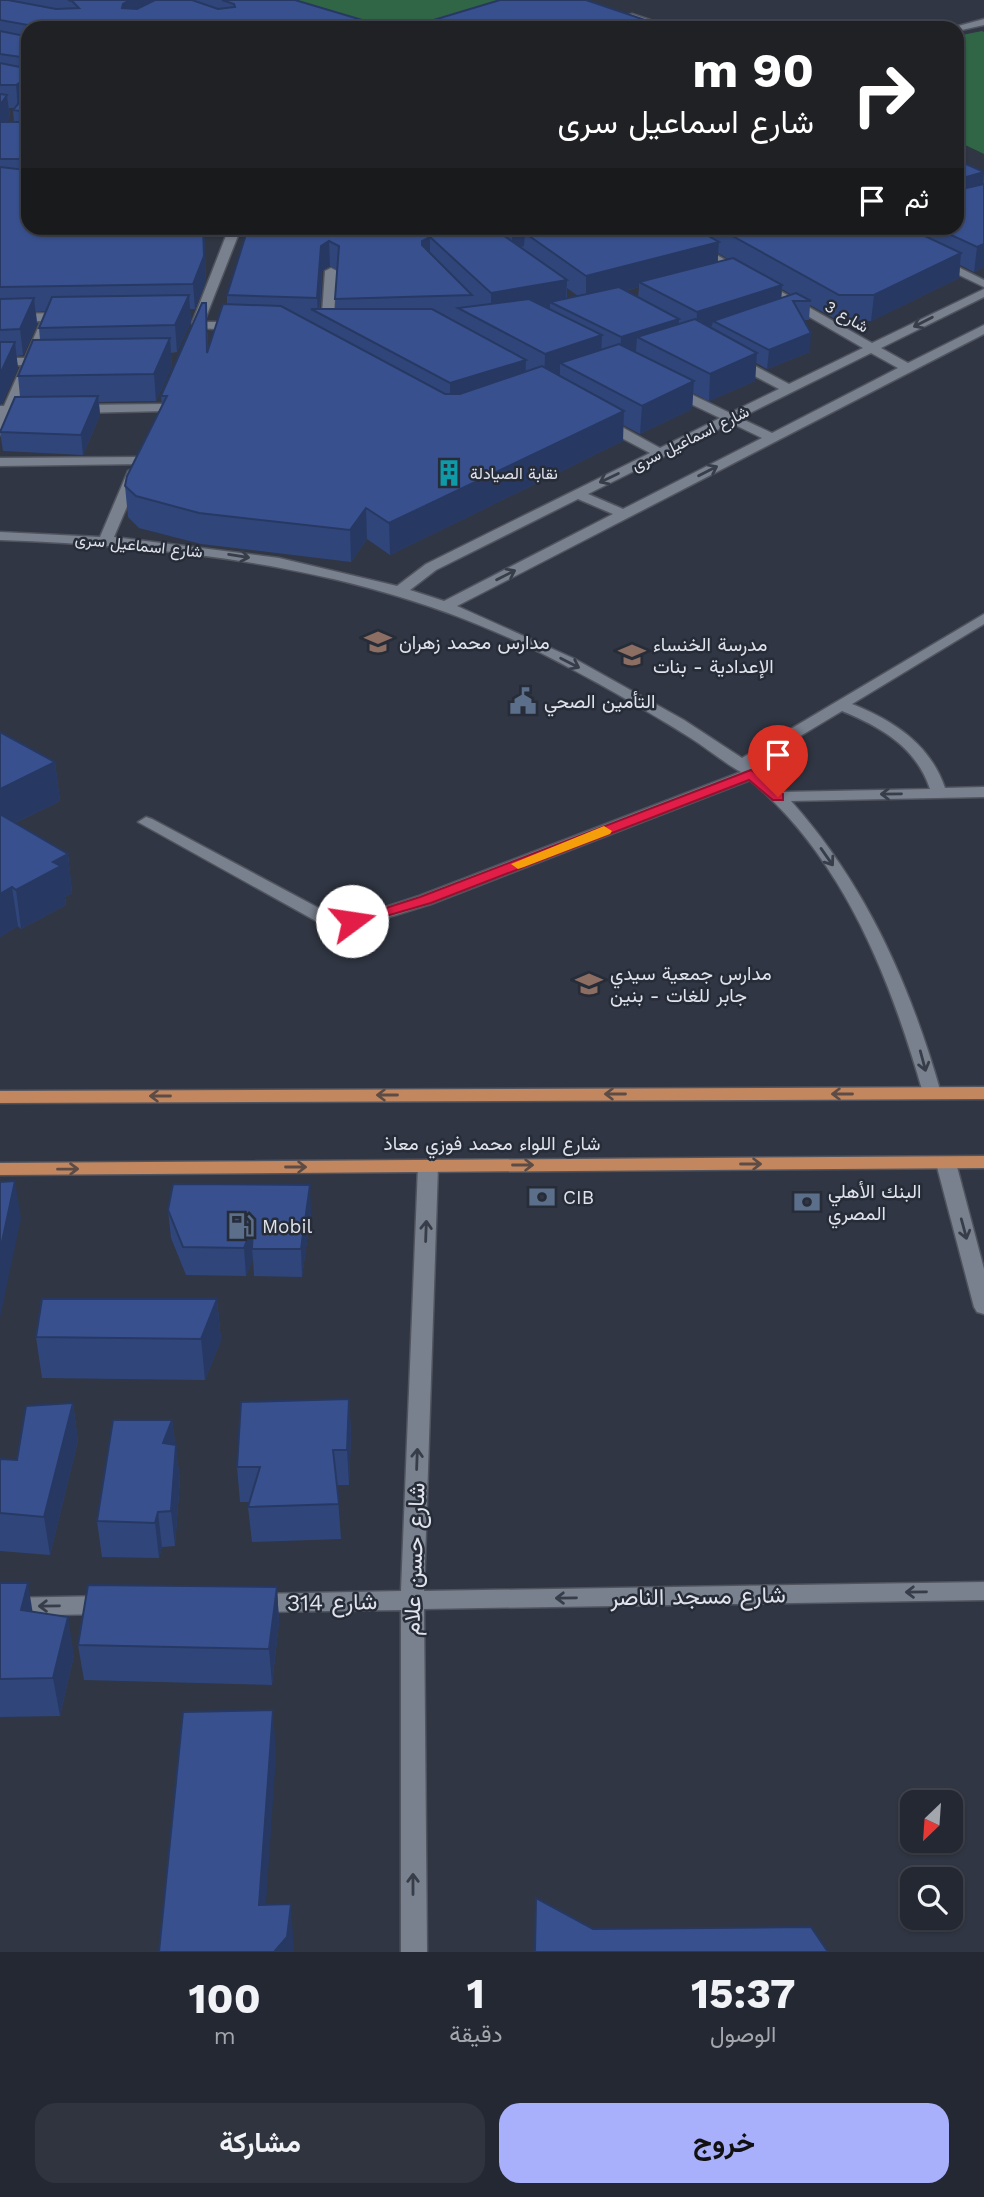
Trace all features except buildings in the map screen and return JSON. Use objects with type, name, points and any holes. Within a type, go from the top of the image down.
[{"type":"main road","points":[[0,1097],[984,1093]]},
{"type":"main road","name":"شارع اللواء محمد فوزي معاذ","points":[[0,1170],[984,1162]]},
{"type":"street","points":[[620,13],[644,21]]},
{"type":"street","points":[[964,27],[982,24]]},
{"type":"street","points":[[197,325],[232,235]]},
{"type":"street","name":"شارع 3","points":[[675,235],[734,268],[790,307],[907,368]]},
{"type":"street","points":[[922,253],[984,284]]},
{"type":"street","points":[[708,275],[734,268]]},
{"type":"street","points":[[327,328],[331,271]]},
{"type":"street","name":"شارع اسماعيل سرى","points":[[400,591],[421,572],[984,292]]},
{"type":"street","points":[[188,315],[197,325],[259,326]]},
{"type":"street","points":[[0,431],[5,410],[49,317]]},
{"type":"street","points":[[0,318],[77,317]]},
{"type":"street","name":"شارع اسماعيل سرى","points":[[445,606],[984,329]]},
{"type":"street","points":[[719,351],[789,389]]},
{"type":"street","points":[[0,362],[58,361]]},
{"type":"street","points":[[656,382],[772,438]]},
{"type":"street","points":[[65,409],[162,407]]},
{"type":"street","points":[[5,410],[51,409]]},
{"type":"street","points":[[590,415],[659,453]]},
{"type":"street","points":[[0,462],[142,455],[106,539]]},
{"type":"street","points":[[578,494],[623,514]]},
{"type":"street","name":"شارع اسماعيل سرى","points":[[0,536],[106,539],[249,558],[400,591],[445,606],[525,640],[603,680],[678,724],[746,770],[778,797],[816,842],[855,898],[887,958],[913,1023],[932,1093]]},
{"type":"street","points":[[146,822],[322,917],[343,922],[367,919],[425,900],[746,770],[841,705],[984,618]]},
{"type":"street","points":[[841,705],[879,721],[910,742],[934,775],[939,793]]},
{"type":"street","points":[[778,797],[984,792]]},
{"type":"street","points":[[946,1163],[984,1307]]},
{"type":"street","name":"شارع حسن علام","points":[[414,1952],[412,1600],[428,1166]]},
{"type":"street","name":"شارع مسجد الناصر","points":[[412,1600],[984,1591]]},
{"type":"street","name":"شارع 314","points":[[233,1603],[412,1600]]},
{"type":"street","points":[[0,1607],[124,1605]]},
{"type":"green space","points":[[269,0],[540,0],[484,21],[336,21]]},
{"type":"green space","points":[[984,32],[984,154],[964,144],[964,35]]},
{"type":"slow traffic","points":[[518,864],[604,831]]},
{"type":"place","name":"نقابة الصيادلة","points":[[449,473]]},
{"type":"place","name":"مدارس محمد زهران","points":[[378,642]]},
{"type":"place","name":"مدرسة الخنساء الإعدادية - بنات","points":[[632,655]]},
{"type":"place","name":"التأمين الصحي","points":[[523,701]]},
{"type":"place","name":"مدارس جمعية سيدي جابر للغات - بنين","points":[[589,984]]},
{"type":"place","name":"CIB","points":[[542,1197]]},
{"type":"place","name":"البنك الأهلي المصري","points":[[807,1202]]},
{"type":"place","name":"Mobil","points":[[241,1226]]},
{"type":"route","points":[[352,921],[374,917],[425,900],[751,774],[778,797]]}]
